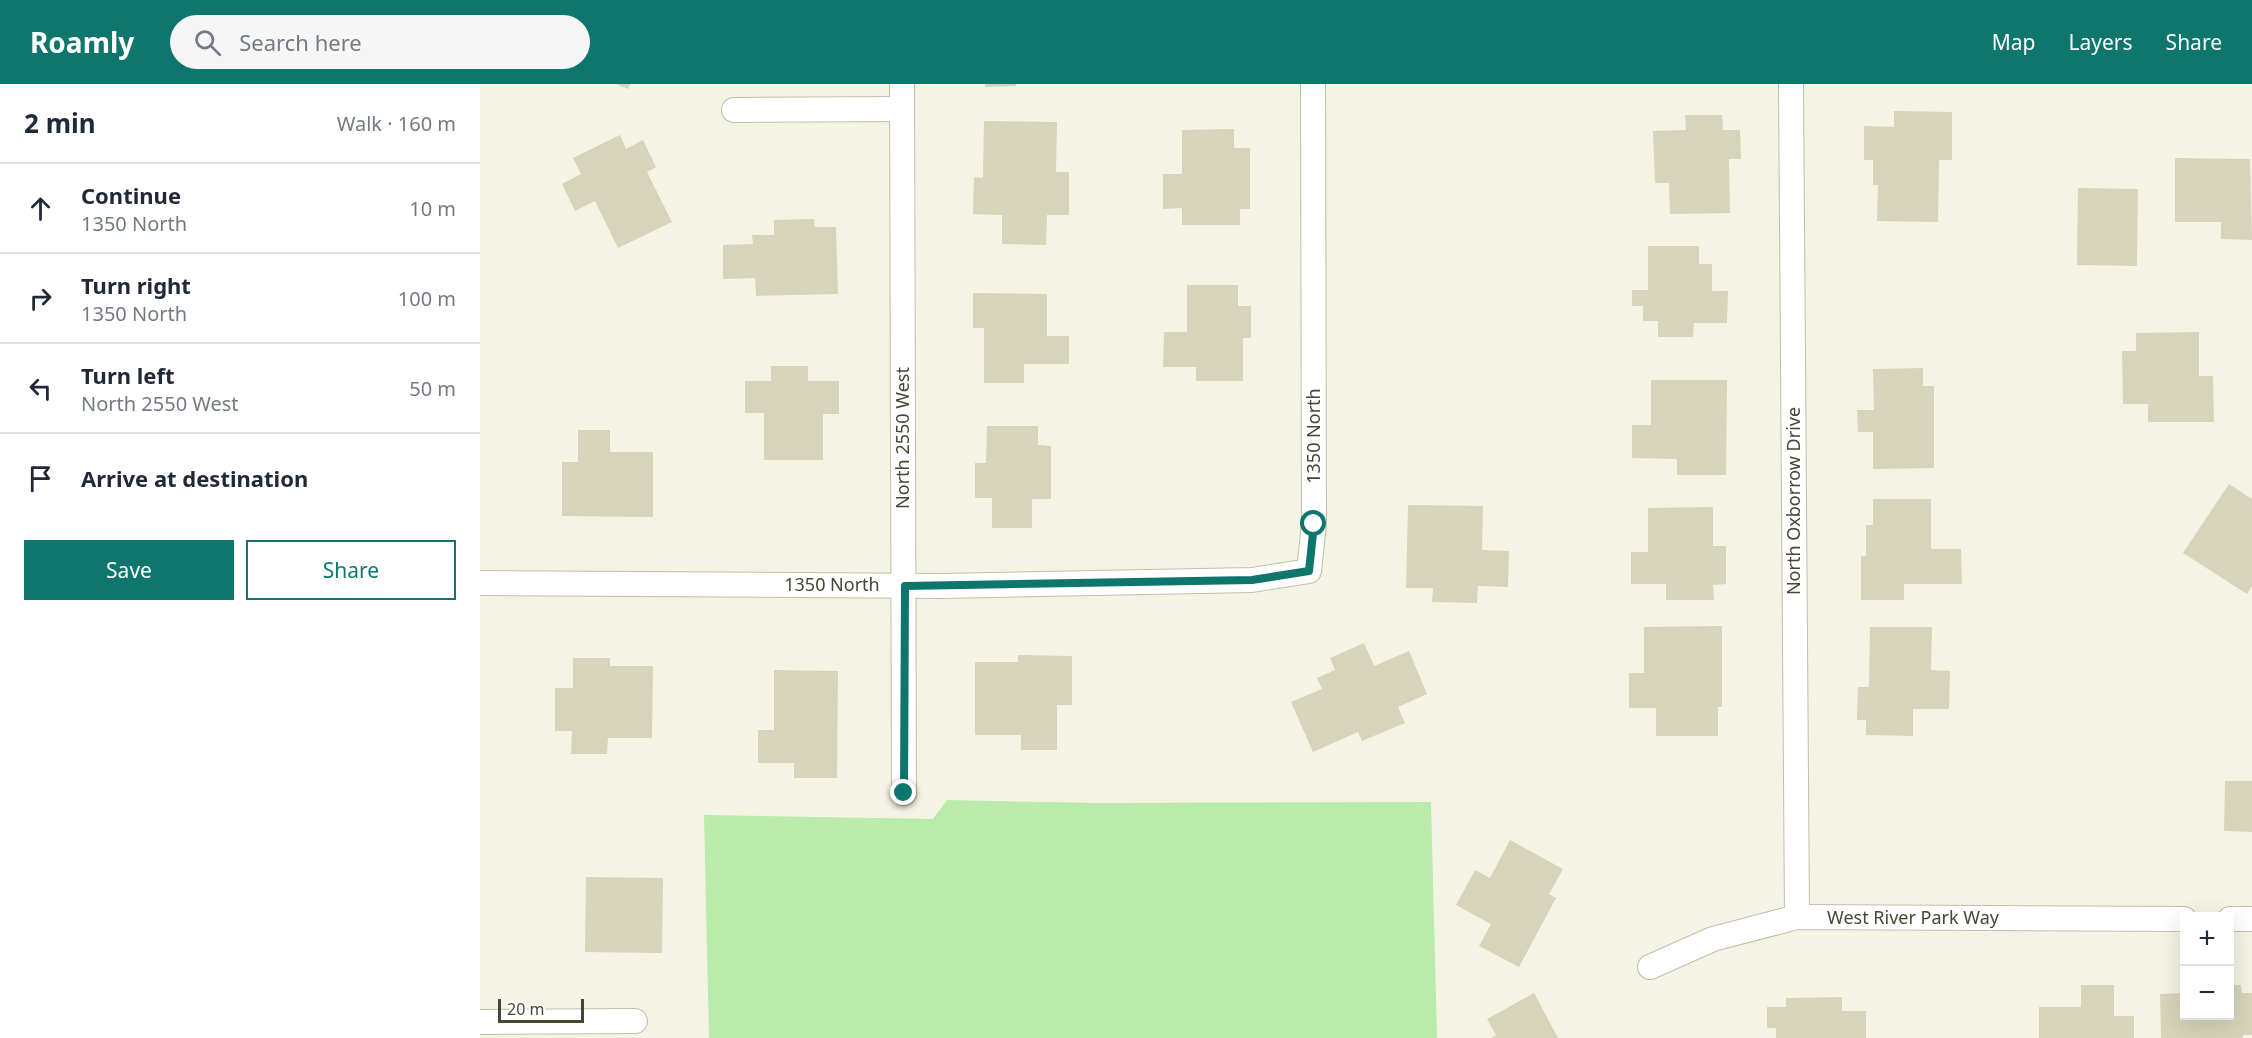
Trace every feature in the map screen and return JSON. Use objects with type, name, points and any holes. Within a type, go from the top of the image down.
[{"type":"street","name":"North 2550 West","points":[[902,84],[904,793]]},
{"type":"street","name":"1350 North","points":[[480,584],[905,586],[1252,580],[1309,571],[1314,524],[1313,84]]},
{"type":"street","name":"North Oxborrow Drive","points":[[1791,84],[1797,917]]},
{"type":"street","points":[[734,110],[902,109]]},
{"type":"street","name":"West River Park Way","points":[[1650,967],[1713,939],[1797,917],[2180,919]]},
{"type":"street","points":[[2234,919],[2252,919]]},
{"type":"street","points":[[480,1022],[634,1021]]},
{"type":"green space","points":[[947,800],[1095,803],[1431,802],[1437,1038],[709,1038],[704,815],[933,819]]},
{"type":"building","points":[[616,84],[630,84],[628,89]]},
{"type":"building","points":[[985,84],[1016,84],[1016,86],[985,87]]},
{"type":"building","points":[[1894,111],[1952,112],[1952,160],[1939,160],[1938,222],[1877,221],[1878,185],[1873,185],[1873,160],[1864,160],[1864,126],[1894,127]]},
{"type":"building","points":[[1685,115],[1722,115],[1723,130],[1740,130],[1741,159],[1729,159],[1730,213],[1670,214],[1669,183],[1655,183],[1653,131],[1686,130]]},
{"type":"building","points":[[984,121],[1057,122],[1056,172],[1069,172],[1069,215],[1047,215],[1046,245],[1002,244],[1002,215],[973,214],[974,177],[983,178]]},
{"type":"building","points":[[1234,129],[1234,148],[1250,148],[1250,209],[1240,209],[1240,225],[1182,225],[1182,208],[1163,209],[1163,174],[1182,174],[1182,130]]},
{"type":"building","points":[[620,135],[626,149],[643,140],[656,167],[647,172],[672,222],[618,248],[595,201],[575,211],[562,184],[581,174],[573,158]]},
{"type":"building","points":[[2175,158],[2250,159],[2252,240],[2221,239],[2221,222],[2175,222]]},
{"type":"building","points":[[2078,188],[2138,189],[2137,266],[2077,265]]},
{"type":"building","points":[[814,219],[815,227],[836,227],[838,294],[756,296],[755,278],[723,279],[723,245],[753,244],[752,235],[774,235],[774,220]]},
{"type":"building","points":[[1648,246],[1699,246],[1699,264],[1712,264],[1712,291],[1728,291],[1727,323],[1694,323],[1693,337],[1658,337],[1658,321],[1643,321],[1643,306],[1632,306],[1632,290],[1648,290]]},
{"type":"building","points":[[1187,285],[1238,285],[1238,306],[1251,306],[1251,338],[1243,338],[1243,381],[1196,381],[1196,367],[1163,367],[1164,332],[1187,332]]},
{"type":"building","points":[[973,293],[1047,294],[1047,336],[1069,336],[1069,364],[1024,364],[1024,383],[984,383],[984,328],[973,328]]},
{"type":"building","points":[[2199,332],[2199,376],[2213,376],[2214,422],[2148,422],[2148,404],[2123,404],[2122,351],[2136,351],[2136,333]]},
{"type":"building","points":[[771,366],[808,366],[808,381],[839,381],[839,414],[823,414],[823,460],[764,460],[764,413],[745,413],[745,381],[771,381]]},
{"type":"building","points":[[1923,368],[1923,386],[1934,386],[1934,468],[1873,469],[1873,432],[1858,432],[1857,410],[1874,410],[1873,369]]},
{"type":"building","points":[[1651,380],[1727,380],[1726,475],[1677,475],[1677,459],[1632,458],[1632,425],[1651,425]]},
{"type":"building","points":[[987,426],[1038,426],[1038,445],[1051,446],[1051,499],[1032,499],[1032,528],[992,528],[992,498],[975,498],[975,463],[986,463]]},
{"type":"building","points":[[578,430],[610,430],[610,452],[653,452],[653,517],[562,516],[562,462],[578,462]]},
{"type":"building","points":[[2229,484],[2252,499],[2252,586],[2247,594],[2183,553]]},
{"type":"building","points":[[1873,499],[1931,499],[1931,549],[1961,549],[1962,584],[1904,584],[1904,600],[1861,600],[1861,556],[1866,556],[1866,525],[1873,525]]},
{"type":"building","points":[[1408,505],[1483,506],[1482,550],[1509,551],[1508,587],[1478,586],[1477,603],[1432,602],[1433,588],[1406,588]]},
{"type":"building","points":[[1713,507],[1713,546],[1726,546],[1726,584],[1713,585],[1714,600],[1666,600],[1666,584],[1631,584],[1631,552],[1648,552],[1648,508]]},
{"type":"building","points":[[1722,626],[1722,707],[1718,707],[1718,736],[1656,736],[1656,708],[1629,708],[1629,673],[1644,673],[1644,627]]},
{"type":"building","points":[[1870,627],[1932,627],[1931,670],[1950,671],[1949,709],[1913,709],[1913,736],[1866,735],[1866,720],[1857,720],[1858,687],[1869,687]]},
{"type":"building","points":[[1364,643],[1374,666],[1409,651],[1427,694],[1398,707],[1405,723],[1362,741],[1358,732],[1313,752],[1291,702],[1322,689],[1317,678],[1335,670],[1330,658]]},
{"type":"building","points":[[1018,655],[1072,656],[1072,705],[1057,705],[1057,750],[1021,750],[1021,735],[975,735],[975,662],[1018,662]]},
{"type":"building","points":[[573,658],[610,658],[610,666],[653,666],[652,738],[608,738],[607,754],[571,754],[572,731],[555,731],[555,688],[573,688]]},
{"type":"building","points":[[774,670],[838,671],[837,778],[794,778],[794,763],[758,763],[758,730],[774,730]]},
{"type":"building","points":[[2225,781],[2252,781],[2252,832],[2224,831]]},
{"type":"building","points":[[1510,840],[1563,869],[1549,894],[1556,898],[1519,967],[1479,946],[1491,924],[1456,905],[1475,870],[1490,878]]},
{"type":"building","points":[[586,877],[663,878],[662,953],[585,952]]},
{"type":"building","points":[[2081,985],[2114,985],[2114,1016],[2134,1016],[2134,1038],[2039,1038],[2039,1007],[2081,1007]]},
{"type":"building","points":[[2234,985],[2241,985],[2242,993],[2252,993],[2252,1035],[2243,1035],[2243,1038],[2161,1038],[2160,994],[2180,993],[2180,1020],[2234,1020]]},
{"type":"building","points":[[1534,993],[1558,1038],[1491,1038],[1496,1035],[1487,1019]]},
{"type":"building","points":[[1842,997],[1842,1011],[1866,1011],[1866,1038],[1776,1038],[1776,1028],[1767,1028],[1767,1007],[1786,1007],[1786,998]]},
{"type":"route","points":[[904,793],[905,586],[1252,580],[1309,571],[1314,524]]}]
